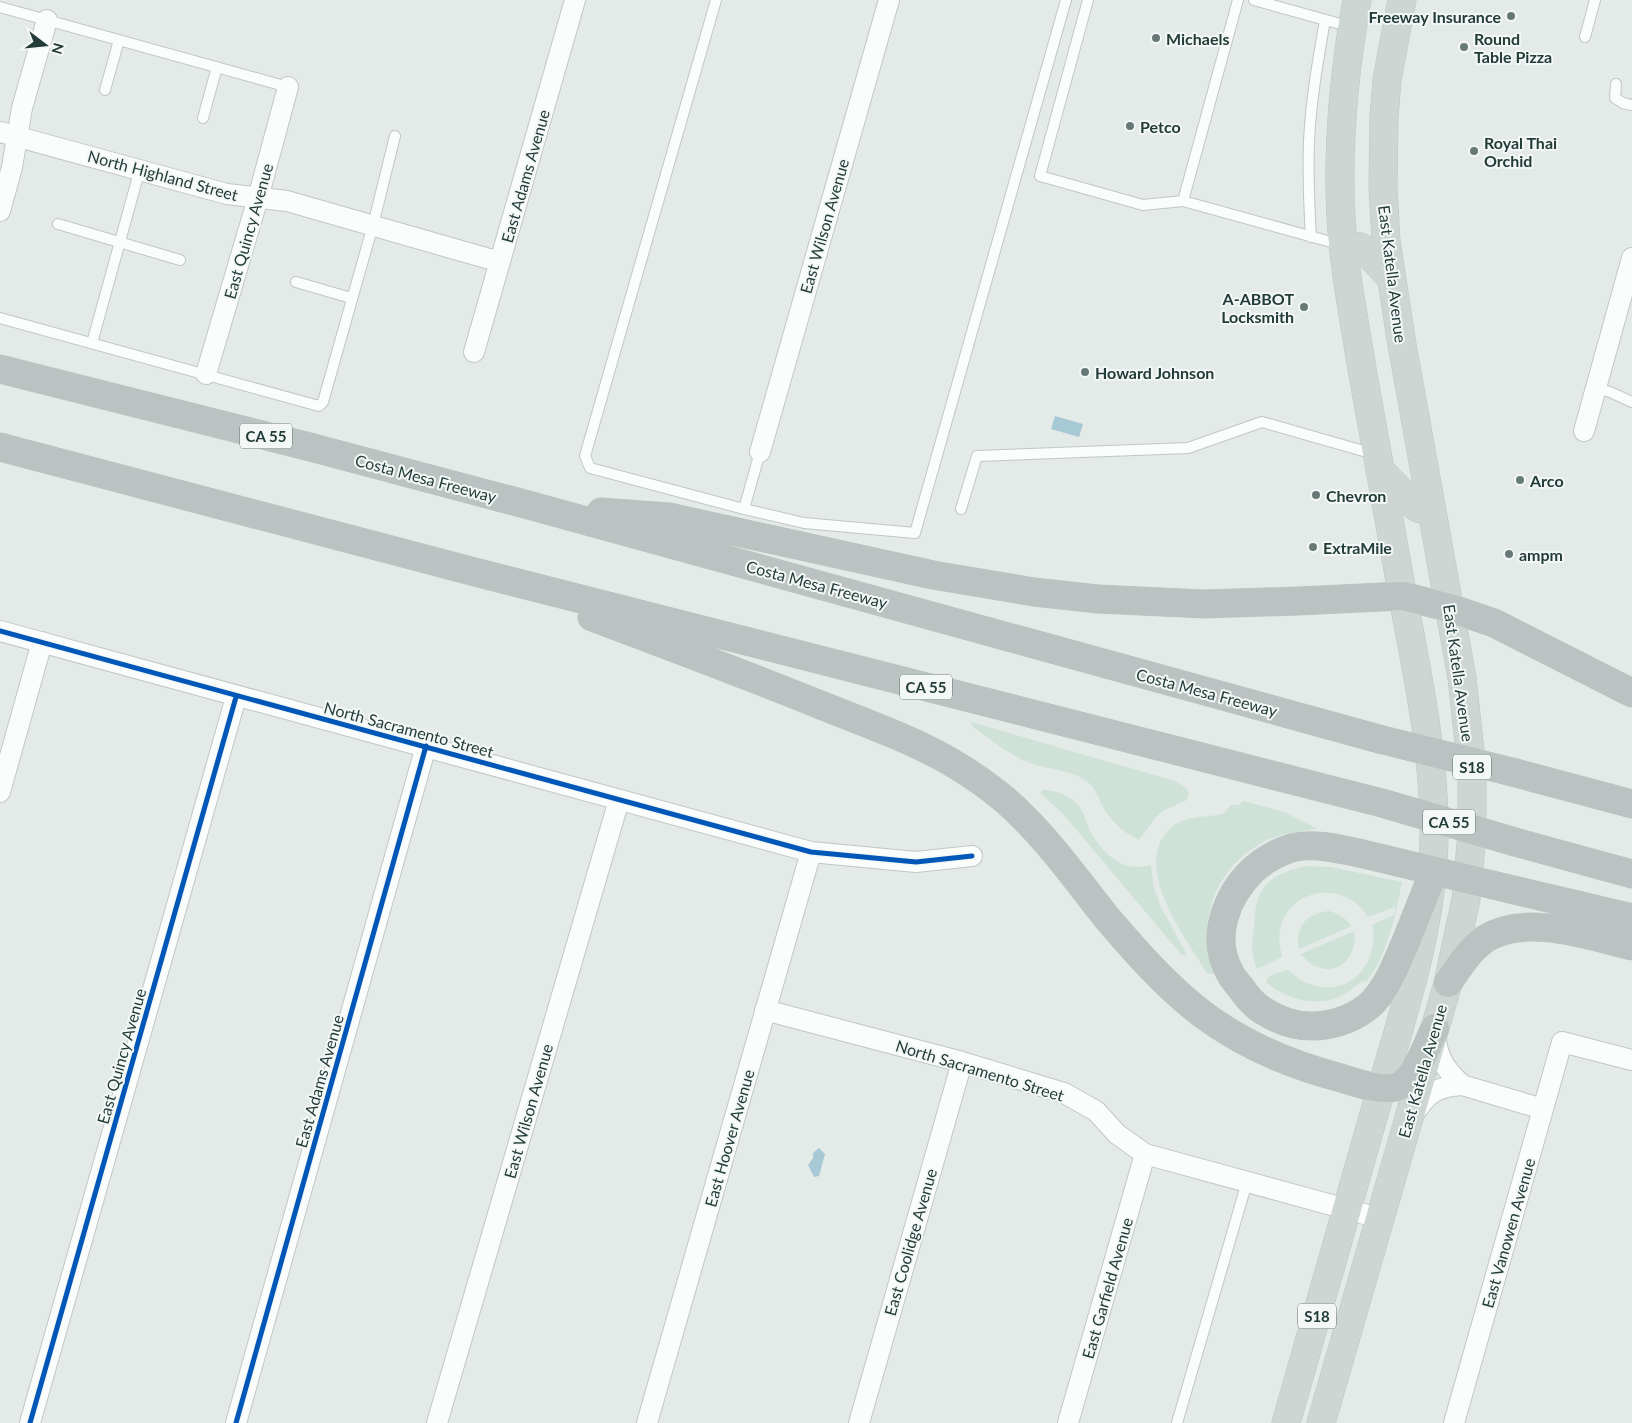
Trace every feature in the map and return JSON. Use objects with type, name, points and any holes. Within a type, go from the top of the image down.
[{"type":"highway","name":"Costa Mesa Freeway","points":[[0,369],[310,447],[532,506],[1379,739],[1632,804]]},
{"type":"highway","name":"CA 55","points":[[0,447],[471,571],[1382,802],[1515,842],[1632,874]]},
{"type":"highway","points":[[532,506],[669,517],[933,575],[1034,592],[1204,604],[1403,596],[1450,608],[1494,623],[1632,693]]},
{"type":"highway","points":[[471,571],[883,729],[950,762],[988,786],[1020,813],[1140,955],[1173,990],[1202,1014],[1229,1032],[1287,1062],[1353,1082],[1382,1088],[1398,1087],[1407,1081],[1415,1070],[1435,1028]]},
{"type":"highway","points":[[1431,879],[1391,975],[1374,1001],[1364,1011],[1342,1021],[1324,1026],[1303,1027],[1287,1023],[1257,1006],[1246,996],[1229,972],[1223,955],[1221,936],[1227,908],[1235,891],[1260,863],[1276,854],[1295,847],[1322,846],[1360,853],[1632,918]]},
{"type":"highway","points":[[1448,984],[1472,951],[1485,940],[1500,932],[1520,927],[1564,930],[1632,946]]},
{"type":"main road","name":"East Katella Avenue","points":[[1286,1423],[1348,1209],[1417,959],[1431,879],[1434,838],[1431,771],[1421,688],[1379,462],[1349,291],[1343,245],[1340,194],[1341,110],[1357,0]]},
{"type":"main road","name":"East Katella Avenue","points":[[1321,1423],[1448,984],[1466,900],[1470,864],[1473,800],[1468,718],[1386,241],[1383,187],[1384,117],[1388,80],[1402,0]]},
{"type":"main road","points":[[1343,245],[1360,247],[1365,250],[1391,278]]},
{"type":"main road","points":[[1379,462],[1416,507],[1431,507]]},
{"type":"street","name":"East Adams Avenue","points":[[474,352],[575,0]]},
{"type":"street","name":"East Wilson Avenue","points":[[760,452],[889,0]]},
{"type":"street","points":[[0,210],[12,167],[8,134],[22,108],[47,20]]},
{"type":"street","name":"East Quincy Avenue","points":[[206,374],[258,198],[288,87]]},
{"type":"street","name":"North Highland Street","points":[[8,134],[228,194],[287,201],[500,262]]},
{"type":"street","points":[[1584,431],[1632,258]]},
{"type":"street","name":"North Sacramento Street","points":[[0,631],[236,697],[426,746],[811,852],[916,862],[972,856]]},
{"type":"street","points":[[0,792],[42,642]]},
{"type":"street","name":"East Quincy Avenue","points":[[30,1423],[236,697]]},
{"type":"street","name":"East Adams Avenue","points":[[236,1423],[426,746]]},
{"type":"street","name":"East Wilson Avenue","points":[[437,1423],[618,800]]},
{"type":"street","name":"East Hoover Avenue","points":[[648,1423],[811,852]]},
{"type":"street","name":"North Sacramento Street","points":[[765,1010],[962,1062],[1064,1093],[1096,1111],[1117,1134],[1145,1154],[1379,1218]]},
{"type":"street","points":[[1435,1028],[1436,1044],[1442,1063],[1462,1085]]},
{"type":"street","name":"East Vanowen Avenue","points":[[1454,1423],[1562,1042],[1632,1060]]},
{"type":"street","name":"East Coolidge Avenue","points":[[859,1423],[962,1062]]},
{"type":"street","points":[[1406,1125],[1428,1095],[1441,1088],[1462,1085],[1543,1109]]},
{"type":"street","name":"East Garfield Avenue","points":[[1068,1423],[1145,1154]]},
{"type":"lane","points":[[716,0],[585,456],[590,468],[744,509],[804,523],[915,533],[1066,0]]},
{"type":"lane","points":[[1088,0],[1040,176],[1143,205],[1182,201],[1343,245]]},
{"type":"lane","points":[[1182,201],[1238,0]]},
{"type":"lane","points":[[1254,0],[1352,27]]},
{"type":"lane","points":[[1585,37],[1595,0]]},
{"type":"lane","points":[[0,7],[288,87]]},
{"type":"lane","points":[[1311,237],[1308,185],[1309,141],[1318,56],[1325,20]]},
{"type":"lane","points":[[105,90],[119,40]]},
{"type":"lane","points":[[202,118],[217,67]]},
{"type":"lane","points":[[1616,84],[1615,98],[1623,103],[1632,105]]},
{"type":"lane","points":[[0,318],[319,406],[322,402],[373,225],[395,136]]},
{"type":"lane","points":[[92,343],[140,169]]},
{"type":"lane","points":[[58,224],[180,260]]},
{"type":"lane","points":[[296,282],[351,298]]},
{"type":"lane","points":[[1596,388],[1632,402]]},
{"type":"lane","points":[[961,509],[976,456],[1188,448],[1262,422],[1379,462]]},
{"type":"lane","points":[[744,509],[760,452]]},
{"type":"lane","points":[[1177,1423],[1246,1182]]},
{"type":"green space","points":[[971,722],[1175,781],[1187,789],[1189,794],[1187,800],[1164,810],[1156,817],[1139,840],[1125,832],[1113,821],[1089,783],[1076,775],[1022,760],[972,726]]},
{"type":"green space","points":[[1042,790],[1060,793],[1076,803],[1080,807],[1094,837],[1115,860],[1129,866],[1151,865],[1154,888],[1162,909],[1185,951],[1186,957],[1180,953],[1059,810],[1041,794]]},
{"type":"green space","points":[[1244,801],[1284,812],[1318,829],[1299,831],[1265,841],[1243,856],[1224,877],[1212,902],[1207,930],[1208,945],[1217,975],[1207,973],[1174,919],[1164,898],[1158,877],[1156,857],[1162,839],[1176,824],[1192,818],[1221,815],[1231,805],[1238,805]]},
{"type":"green space","points":[[1307,866],[1331,867],[1402,882],[1391,931],[1374,971],[1366,982],[1363,981],[1343,995],[1327,1001],[1317,1002],[1298,999],[1281,993],[1266,982],[1269,976],[1286,970],[1299,979],[1317,986],[1330,987],[1342,985],[1352,980],[1368,962],[1372,950],[1372,925],[1394,915],[1395,907],[1368,917],[1358,905],[1346,897],[1333,893],[1319,893],[1306,897],[1294,904],[1285,915],[1279,933],[1282,957],[1257,969],[1252,953],[1252,943],[1259,896],[1267,883],[1279,875]]},
{"type":"green space","points":[[1329,911],[1336,913],[1352,926],[1299,949],[1299,934],[1304,922],[1314,915]]},
{"type":"green space","points":[[1354,931],[1354,944],[1351,954],[1338,967],[1329,969],[1319,968],[1310,963],[1301,954]]},
{"type":"water","points":[[1055,416],[1083,424],[1079,437],[1051,429]]},
{"type":"water","points":[[819,1148],[825,1154],[819,1176],[814,1177],[808,1165],[813,1158],[813,1153]]},
{"type":"cycle path","points":[[0,631],[811,852],[916,862],[972,856]]},
{"type":"cycle path","points":[[30,1423],[236,697]]},
{"type":"cycle path","points":[[236,1423],[426,746]]},
{"type":"place","name":"Freeway Insurance","points":[[1511,16]]},
{"type":"place","name":"Michaels","points":[[1156,38]]},
{"type":"place","name":"Round Table Pizza","points":[[1464,47]]},
{"type":"place","name":"Petco","points":[[1130,126]]},
{"type":"place","name":"Royal Thai Orchid","points":[[1474,151]]},
{"type":"place","name":"A-ABBOT Locksmith","points":[[1304,307]]},
{"type":"place","name":"Howard Johnson","points":[[1085,372]]},
{"type":"place","name":"Arco","points":[[1520,480]]},
{"type":"place","name":"Chevron","points":[[1316,495]]},
{"type":"place","name":"ExtraMile","points":[[1313,547]]},
{"type":"place","name":"ampm","points":[[1509,554]]}]
